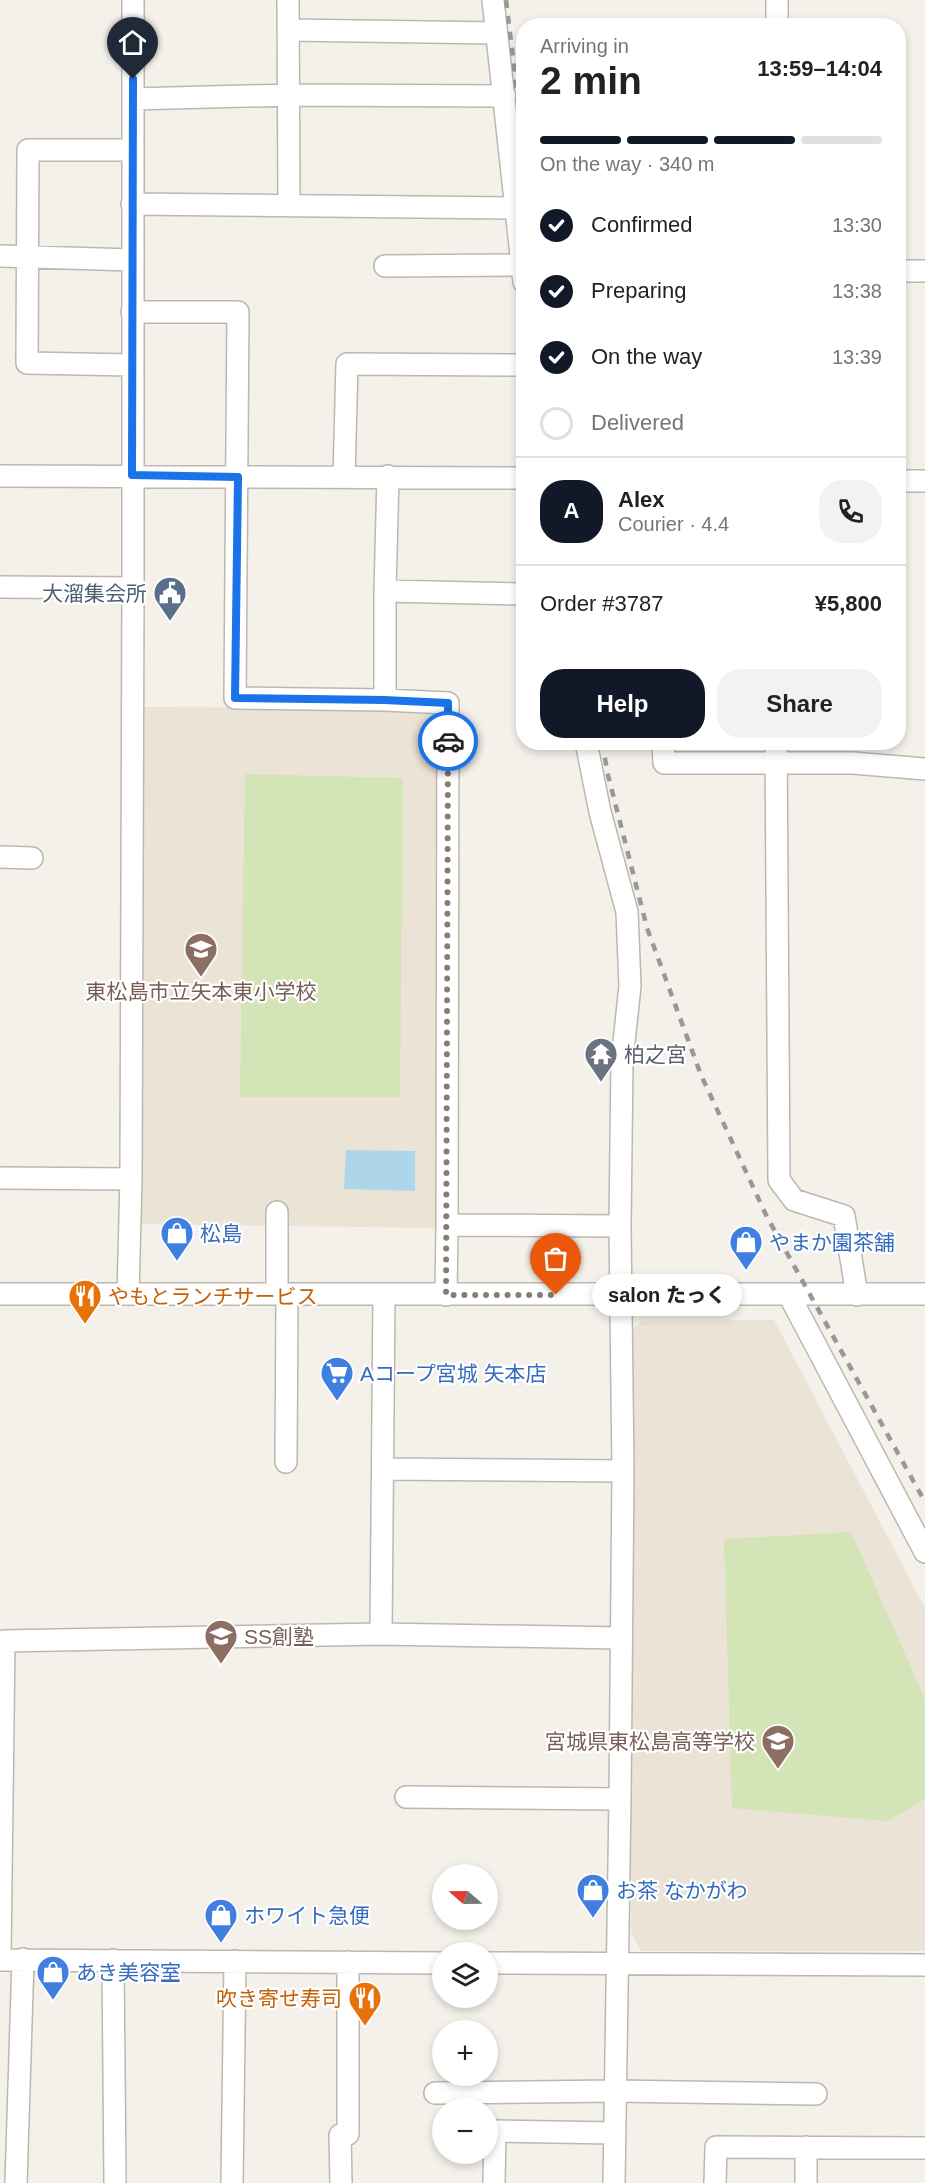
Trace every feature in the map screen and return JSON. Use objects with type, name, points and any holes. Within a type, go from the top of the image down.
[{"type":"street","points":[[128,1294],[131,1179],[134,588],[132,475],[133,0]]},
{"type":"street","points":[[288,0],[289,205]]},
{"type":"street","points":[[493,0],[516,216]]},
{"type":"street","points":[[777,0],[777,18]]},
{"type":"street","points":[[289,30],[496,33]]},
{"type":"street","points":[[133,99],[289,95],[505,96]]},
{"type":"street","points":[[132,365],[27,363],[28,150],[133,150]]},
{"type":"street","points":[[132,204],[515,208]]},
{"type":"street","points":[[0,256],[132,260]]},
{"type":"street","points":[[385,266],[516,274]]},
{"type":"street","points":[[906,271],[925,272]]},
{"type":"street","points":[[132,312],[238,312],[235,698],[448,703],[446,1295]]},
{"type":"street","points":[[344,477],[347,364],[516,365]]},
{"type":"street","points":[[0,476],[516,478]]},
{"type":"street","points":[[384,700],[388,476]]},
{"type":"street","points":[[906,481],[925,481]]},
{"type":"street","points":[[0,587],[134,588]]},
{"type":"street","points":[[385,591],[516,594]]},
{"type":"street","points":[[588,750],[600,812],[627,912],[630,986],[622,1060],[620,1226],[623,1471],[614,2183]]},
{"type":"street","points":[[663,750],[664,762],[776,753],[925,769]]},
{"type":"street","points":[[776,753],[778,1180],[794,1200],[844,1216],[857,1295]]},
{"type":"street","points":[[0,857],[32,858]]},
{"type":"street","points":[[0,1178],[131,1179]]},
{"type":"street","points":[[277,1212],[282,1294],[286,1462]]},
{"type":"street","points":[[447,1225],[620,1226]]},
{"type":"street","points":[[0,1294],[925,1294]]},
{"type":"street","points":[[381,1634],[384,1295]]},
{"type":"street","points":[[789,1295],[925,1552]]},
{"type":"street","points":[[383,1469],[623,1471]]},
{"type":"street","points":[[432,1963],[0,1958],[4,1641],[381,1634],[621,1638]]},
{"type":"street","points":[[406,1797],[620,1799]]},
{"type":"street","points":[[16,2183],[23,1959]]},
{"type":"street","points":[[113,1960],[115,2183]]},
{"type":"street","points":[[232,2183],[235,1961]]},
{"type":"street","points":[[341,2183],[340,2135],[348,2134],[348,1962]]},
{"type":"street","points":[[498,1964],[925,1965]]},
{"type":"street","points":[[435,2092],[614,2091],[816,2094]]},
{"type":"street","points":[[494,2183],[495,2131],[614,2133]]},
{"type":"street","points":[[715,2183],[716,2147],[925,2148]]},
{"type":"street","points":[[806,2147],[806,2183]]},
{"type":"shaded area","name":"東松島市立矢本東小学校","points":[[143,707],[442,708],[439,1228],[140,1224]]},
{"type":"shaded area","name":"宮城県東松島高等学校","points":[[774,1320],[925,1608],[925,1951],[641,1951],[631,1933],[628,1333],[642,1321]]},
{"type":"green space","points":[[245,774],[403,778],[400,1097],[240,1097]]},
{"type":"green space","points":[[851,1532],[925,1699],[925,1799],[888,1821],[732,1808],[724,1539]]},
{"type":"water","points":[[346,1150],[415,1151],[415,1191],[344,1189]]},
{"type":"railway","points":[[506,0],[516,82]]},
{"type":"railway","points":[[603,750],[647,928],[701,1075],[767,1217],[925,1502]]},
{"type":"way so far","points":[[448,741],[446,1295],[556,1295]]},
{"type":"place","name":"大溜集会所","points":[[170,622]]},
{"type":"place","name":"東松島市立矢本東小学校","points":[[201,978]]},
{"type":"place","name":"柏之宮","points":[[601,1083]]},
{"type":"place","name":"松島","points":[[177,1262]]},
{"type":"place","name":"やまか園茶舗","points":[[746,1271]]},
{"type":"place","name":"salon たっく","points":[[556,1295]]},
{"type":"place","name":"やもとランチサービス","points":[[85,1325]]},
{"type":"place","name":"Aコープ宮城 矢本店","points":[[337,1402]]},
{"type":"place","name":"SS創塾","points":[[221,1665]]},
{"type":"place","name":"宮城県東松島高等学校","points":[[778,1770]]},
{"type":"place","name":"お茶 なかがわ","points":[[593,1919]]},
{"type":"place","name":"ホワイト急便","points":[[221,1944]]},
{"type":"place","name":"あき美容室","points":[[53,2001]]},
{"type":"place","name":"吹き寄せ寿司","points":[[365,2027]]},
{"type":"route","points":[[133,79],[132,475],[238,477],[235,698],[448,703],[448,741]]}]
